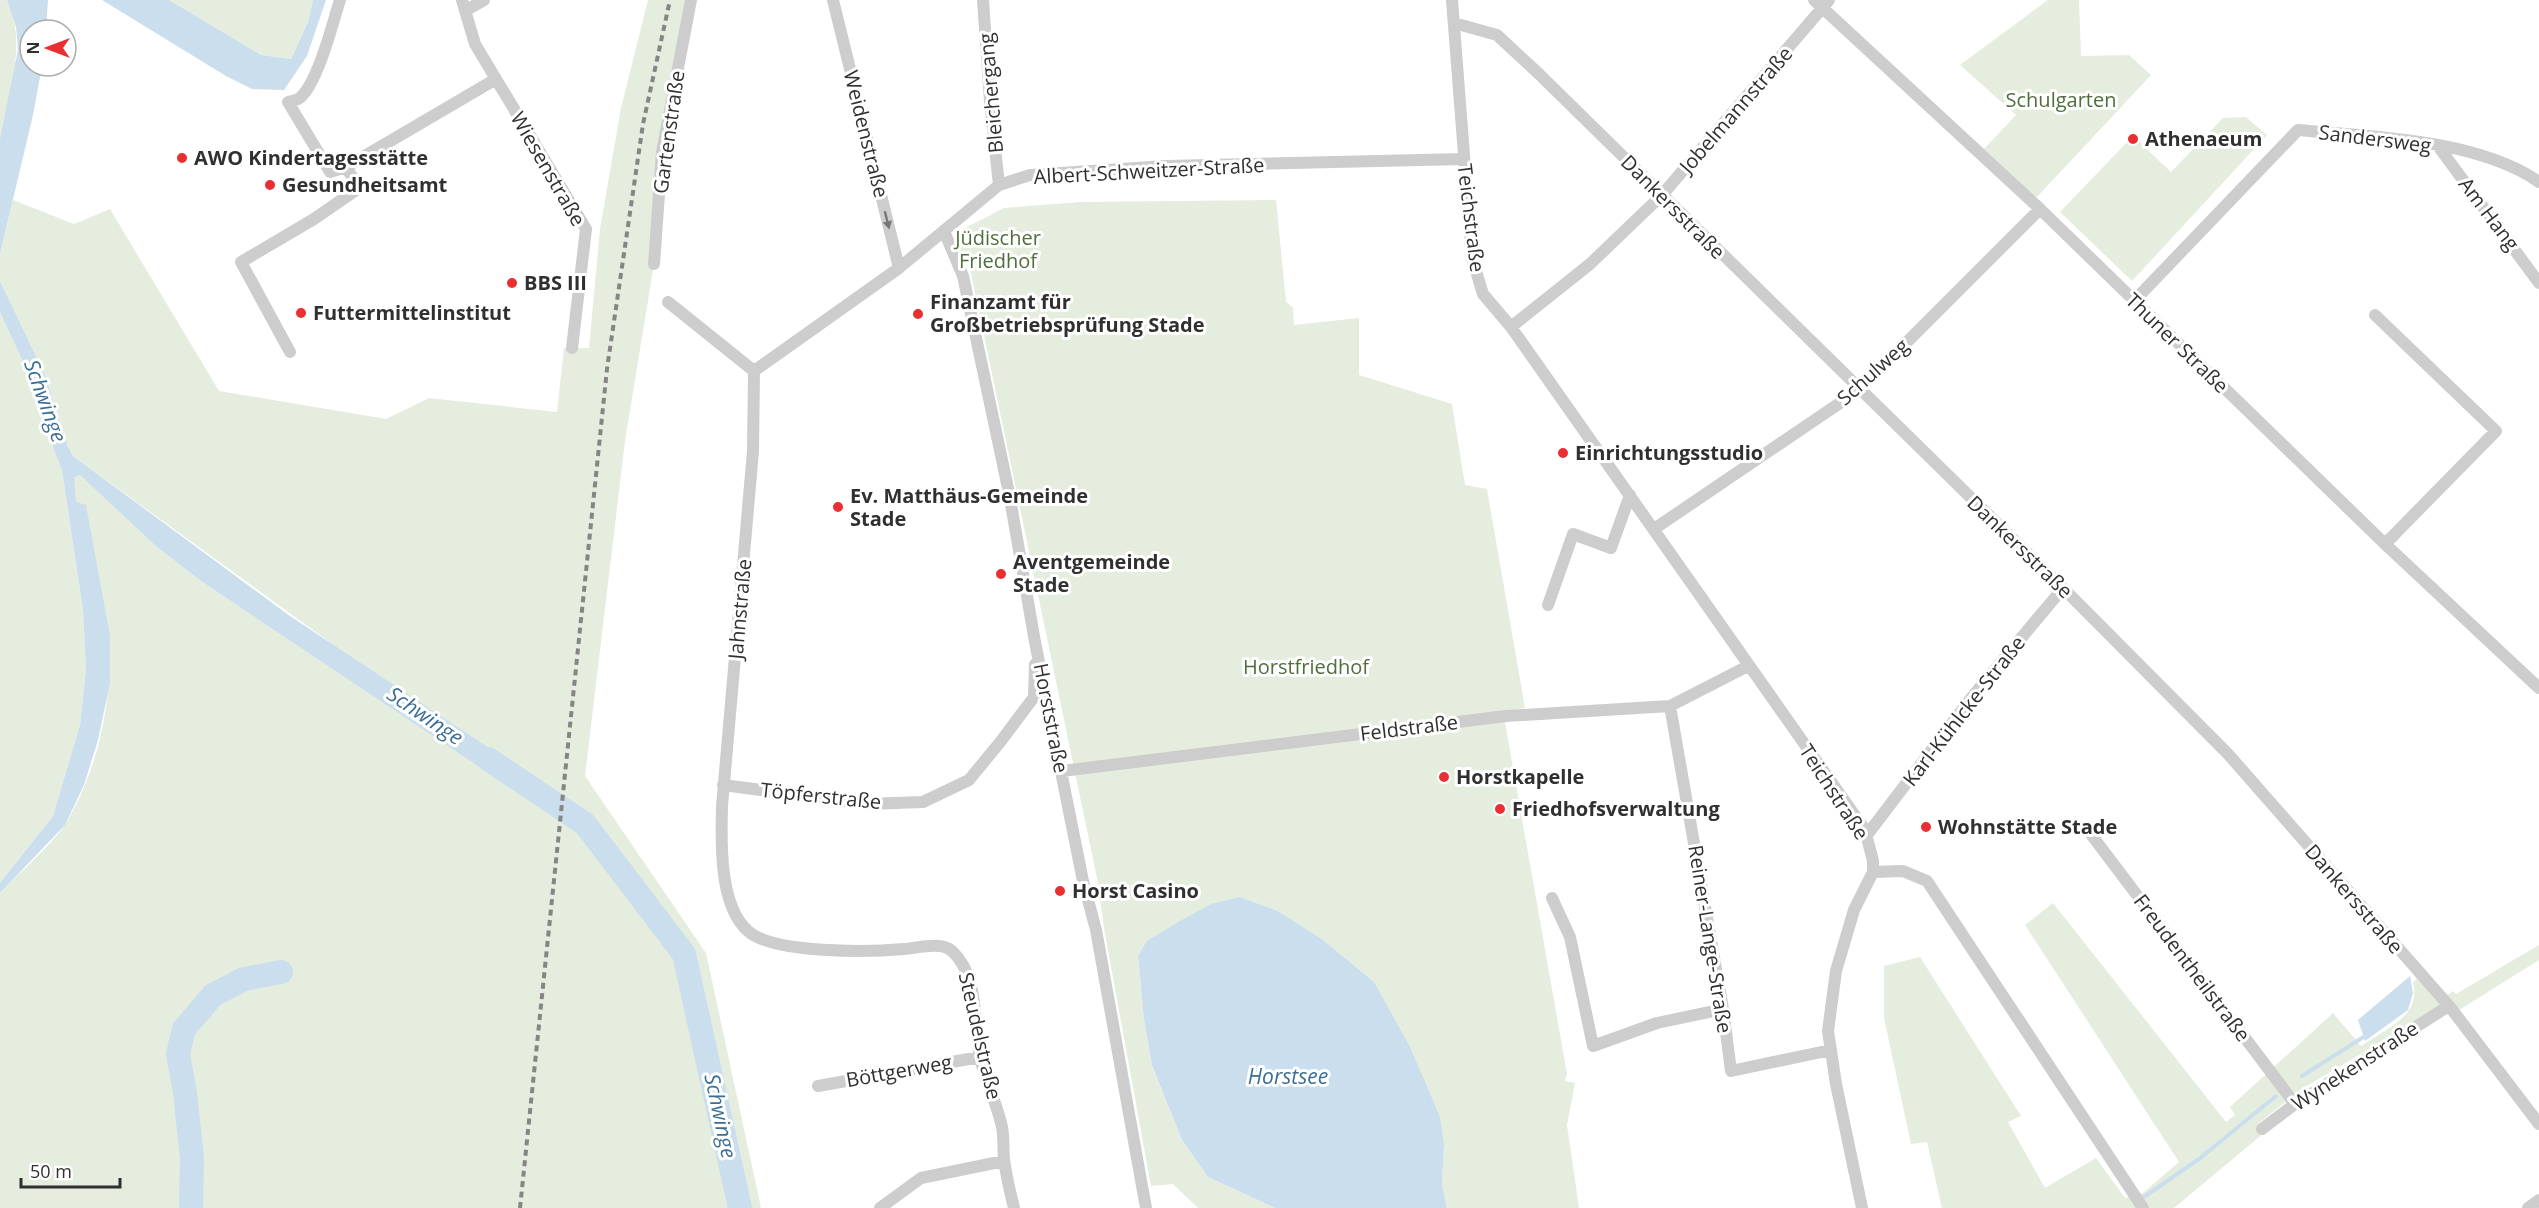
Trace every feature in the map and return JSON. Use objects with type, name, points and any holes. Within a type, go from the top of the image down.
[{"type":"street","points":[[340,0],[326,46],[310,83],[300,98],[288,102],[330,172],[346,167],[496,79]]},
{"type":"street","points":[[463,6],[484,0]]},
{"type":"street","name":"Gartenstraße","points":[[654,264],[662,152],[691,0]]},
{"type":"street","name":"Weidenstraße","points":[[833,0],[899,268]]},
{"type":"street","name":"Bleichergang","points":[[983,0],[999,185]]},
{"type":"street","name":"Teichstraße","points":[[1452,0],[1463,159],[1473,258],[1483,294],[1511,327],[1867,835],[1873,861],[1872,873]]},
{"type":"street","name":"Jobelmannstraße","points":[[1511,327],[1590,264],[1662,195],[1822,3]]},
{"type":"street","name":"Thuner Straße","points":[[1822,3],[2040,208],[2385,544],[2539,688]]},
{"type":"street","name":"Wiesenstraße","points":[[463,6],[475,44],[586,229],[572,348]]},
{"type":"street","name":"Dankersstraße","points":[[1454,24],[1497,35],[1539,74],[2063,588],[2228,754],[2450,1007],[2539,1124]]},
{"type":"street","name":"Sandersweg","points":[[2134,301],[2298,130],[2438,146],[2486,158],[2528,175],[2539,182]]},
{"type":"street","name":"Am Hang","points":[[2438,146],[2539,283]]},
{"type":"street","name":"Albert-Schweitzer-Straße","points":[[754,371],[899,268],[999,185],[1030,175],[1166,166],[1463,159]]},
{"type":"street","points":[[290,351],[241,262],[314,219],[359,188],[346,167]]},
{"type":"street","name":"Schulweg","points":[[1654,529],[1859,390],[2040,208]]},
{"type":"street","name":"Horststraße","points":[[944,231],[963,276],[1009,493],[1035,642],[1083,881],[1096,930],[1146,1208]]},
{"type":"street","points":[[668,302],[754,371]]},
{"type":"street","points":[[2375,315],[2496,430],[2385,544]]},
{"type":"street","name":"Jahnstraße","points":[[721,846],[723,785],[727,768],[753,451],[754,371]]},
{"type":"street","points":[[1548,605],[1573,534],[1611,548],[1630,495]]},
{"type":"street","name":"Karl-Kühlcke-Straße","points":[[1867,835],[1972,697],[2063,588]]},
{"type":"street","name":"Töpferstraße","points":[[723,785],[867,804],[923,802],[969,780],[1034,697],[1035,642]]},
{"type":"street","name":"Feldstraße","points":[[1062,771],[1506,716],[1670,706],[1748,666]]},
{"type":"street","name":"Reiner-Lange-Straße","points":[[1670,706],[1723,1009],[1731,1071],[1831,1050]]},
{"type":"street","name":"Freudentheilstraße","points":[[2090,833],[2295,1104]]},
{"type":"street","name":"Steudelstraße","points":[[721,846],[731,905],[740,922],[750,933],[758,937],[806,948],[890,950],[939,946],[950,949],[965,966],[975,1012],[980,1057],[1002,1128],[1004,1161],[1014,1208]]},
{"type":"street","points":[[1862,1208],[1828,1031],[1836,971],[1854,910],[1872,873],[1903,871],[1927,880],[2144,1208]]},
{"type":"street","points":[[1552,898],[1570,938],[1593,1046],[1657,1023],[1723,1009]]},
{"type":"street","name":"Wynekenstraße","points":[[2262,1129],[2295,1104],[2450,1007]]},
{"type":"street","name":"Böttgerweg","points":[[818,1086],[980,1057]]},
{"type":"street","points":[[880,1208],[921,1178],[1004,1161]]},
{"type":"street","points":[[2528,1208],[2539,1200]]},
{"type":"green space","points":[[0,0],[7,0],[12,12],[16,48],[14,72],[0,139]]},
{"type":"green space","points":[[169,0],[313,0],[308,22],[291,59],[261,55]]},
{"type":"green space","points":[[648,0],[691,0],[662,152],[654,264],[625,441],[585,776],[706,953],[761,1208],[0,1208],[0,893],[53,840],[66,823],[79,799],[98,746],[108,689],[107,633],[76,508],[74,478],[81,475],[158,548],[201,581],[514,789],[516,777],[73,456],[67,445],[45,375],[0,281],[0,254],[13,200],[74,224],[110,209],[219,391],[386,419],[429,398],[557,412],[564,348],[589,348],[600,229],[621,108]]},
{"type":"green space","name":"Schulgarten","points":[[2048,0],[2079,0],[2081,56],[2129,55],[2151,75],[2036,198],[1984,149],[2016,115],[1960,65]]},
{"type":"green space","points":[[2246,117],[2267,135],[2132,281],[2060,212],[2133,136],[2171,172],[2223,118]]},
{"type":"green space","points":[[1276,200],[1286,302],[1293,308],[1294,325],[1359,318],[1359,375],[1452,404],[1465,485],[1487,489],[1525,708],[1503,711],[1567,1074],[1565,1081],[1575,1083],[1567,1125],[1579,1208],[1447,1208],[1442,1185],[1444,1145],[1374,982],[1322,939],[1278,911],[1240,897],[1138,956],[1144,1020],[1152,1067],[1182,1140],[1208,1177],[1275,1208],[1198,1208],[1173,1184],[1151,1186],[1104,928],[1098,883],[971,273],[954,234],[1004,208],[1081,202]]},
{"type":"green space","points":[[0,312],[29,375],[34,400],[62,470],[83,610],[86,669],[80,725],[53,816],[0,883]]},
{"type":"green space","points":[[2053,903],[2226,1122],[2235,1115],[2230,1107],[2333,1013],[2361,1046],[2390,1028],[2407,1013],[2412,1005],[2413,983],[2417,978],[2438,1002],[2453,991],[2456,994],[2539,945],[2539,960],[2459,1010],[2452,1000],[2300,1090],[2259,1123],[2264,1133],[2174,1208],[1942,1208],[1927,1142],[1911,1144],[1884,1018],[1884,966],[1920,957],[2021,1116],[2008,1122],[2045,1188],[2096,1158],[2125,1198],[2143,1193],[2179,1162],[2025,925]]},
{"type":"water","points":[[7,0],[48,0],[47,18],[18,18],[18,49],[16,27]]},
{"type":"water","points":[[102,0],[169,0],[261,55],[291,59],[308,22],[313,0],[326,0],[307,56],[284,90],[252,89],[226,76]]},
{"type":"water","points":[[18,49],[18,78],[40,78],[0,254],[0,139]]},
{"type":"water","points":[[0,281],[45,375],[67,445],[73,456],[290,616],[522,770],[516,777],[514,790],[201,581],[158,548],[80,475],[74,478],[76,502],[86,505],[110,636],[110,683],[98,740],[84,785],[65,825],[0,893],[0,883],[53,816],[80,725],[86,669],[83,610],[62,470],[34,400],[29,375],[0,312]]},
{"type":"water","name":"Horstsee","points":[[1240,897],[1278,911],[1322,939],[1374,982],[1410,1047],[1440,1117],[1444,1145],[1442,1185],[1447,1208],[1275,1208],[1208,1177],[1182,1140],[1152,1066],[1144,1020],[1138,956],[1147,941],[1180,921],[1211,904]]},
{"type":"water","points":[[2410,976],[2413,993],[2408,1010],[2365,1041],[2358,1020]]},
{"type":"waterway","name":"Schwinge","points":[[488,759],[585,824],[684,954],[740,1208]]},
{"type":"waterway","points":[[191,1208],[192,1158],[178,1054],[184,1029],[213,995],[244,979],[281,972]]},
{"type":"waterway","points":[[2302,1076],[2365,1036]]},
{"type":"waterway","points":[[2141,1199],[2199,1159],[2276,1096]]},
{"type":"railway","points":[[520,1208],[607,369],[643,124],[670,0]]},
{"type":"place","name":"Athenaeum","points":[[2133,139]]},
{"type":"place","name":"AWO Kindertagesstätte","points":[[182,158]]},
{"type":"place","name":"Gesundheitsamt","points":[[270,185]]},
{"type":"place","name":"BBS III","points":[[512,283]]},
{"type":"place","name":"Futtermittelinstitut","points":[[301,313]]},
{"type":"place","name":"Finanzamt für Großbetriebsprüfung Stade","points":[[918,314]]},
{"type":"place","name":"Einrichtungsstudio","points":[[1563,453]]},
{"type":"place","name":"Ev. Matthäus-Gemeinde Stade","points":[[838,507]]},
{"type":"place","name":"Aventgemeinde Stade","points":[[1001,574]]},
{"type":"place","name":"Horstkapelle","points":[[1444,777]]},
{"type":"place","name":"Friedhofsverwaltung","points":[[1500,809]]},
{"type":"place","name":"Wohnstätte Stade","points":[[1926,827]]},
{"type":"place","name":"Horst Casino","points":[[1060,891]]},
{"type":"park label","name":"Jüdischer Friedhof","points":[[998,250]]},
{"type":"park label","name":"Horstfriedhof","points":[[1306,667]]}]
